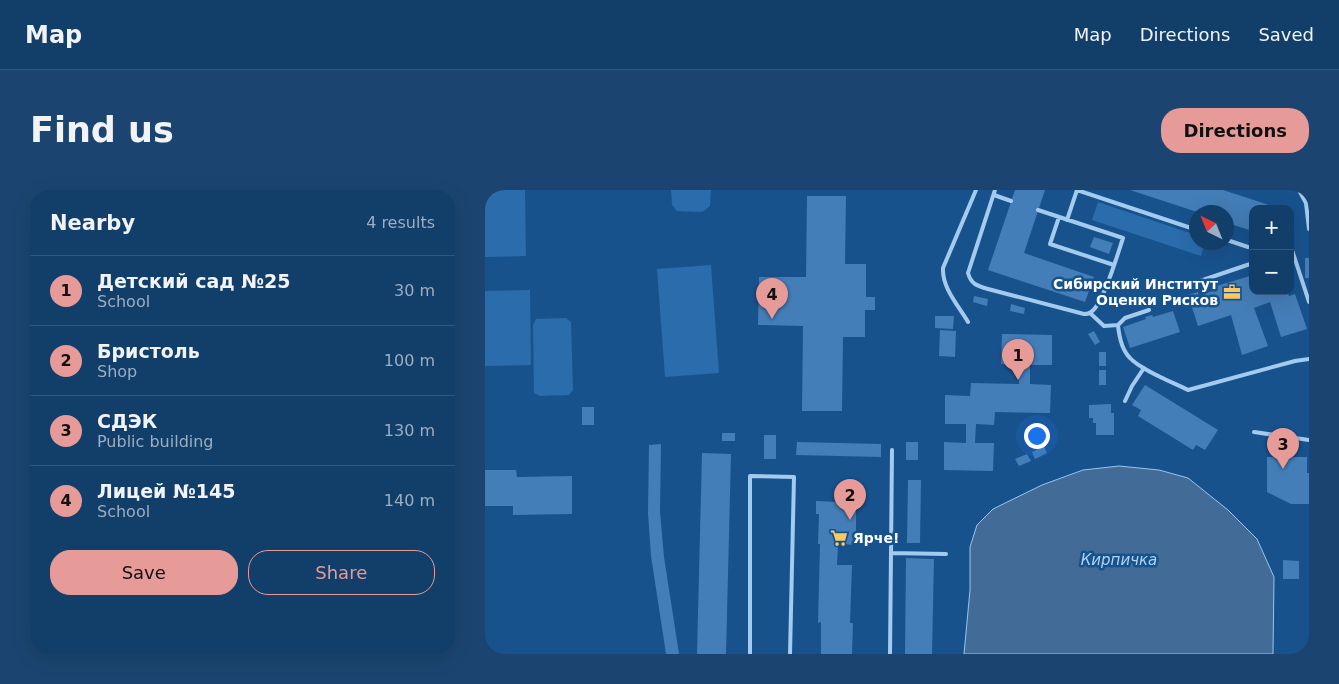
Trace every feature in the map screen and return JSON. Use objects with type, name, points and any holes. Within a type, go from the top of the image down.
[{"type":"lane","points":[[968,322],[946,286],[943,268],[976,190]]},
{"type":"lane","points":[[995,190],[968,273],[970,281],[988,290],[1084,314],[1090,313],[1095,308],[1114,265],[1123,238],[1038,210]]},
{"type":"lane","points":[[1067,220],[1077,190],[1189,227]]},
{"type":"lane","points":[[1299,190],[1306,203],[1309,215],[1309,229]]},
{"type":"lane","points":[[994,195],[1011,201]]},
{"type":"lane","points":[[1059,217],[1050,244],[1114,265]]},
{"type":"lane","points":[[1234,242],[1248,247]]},
{"type":"lane","points":[[1294,256],[1309,302]]},
{"type":"lane","points":[[1200,281],[1249,264]]},
{"type":"lane","points":[[1090,313],[1104,326],[1118,325],[1125,318],[1149,310]]},
{"type":"lane","points":[[1118,325],[1119,336],[1130,358],[1144,368],[1188,390],[1295,361],[1309,359]]},
{"type":"lane","points":[[1125,402],[1132,386],[1144,368]]},
{"type":"lane","points":[[1254,432],[1309,440]]},
{"type":"lane","points":[[890,654],[892,450]]},
{"type":"lane","points":[[750,654],[750,476],[795,477],[790,654]]},
{"type":"lane","points":[[891,553],[946,554]]},
{"type":"shaded area","points":[[485,190],[525,190],[526,256],[485,257]]},
{"type":"shaded area","points":[[671,190],[711,190],[710,206],[701,212],[677,211],[672,205]]},
{"type":"shaded area","points":[[1098,202],[1189,233],[1189,250],[1203,250],[1201,256],[1092,220]]},
{"type":"shaded area","points":[[711,265],[719,373],[665,377],[657,269]]},
{"type":"shaded area","points":[[530,290],[531,365],[485,366],[485,291]]},
{"type":"shaded area","points":[[566,318],[571,322],[573,390],[569,395],[540,396],[534,393],[533,325],[536,319]]},
{"type":"water","name":"Кирпичка","points":[[1119,466],[1159,470],[1188,478],[1228,510],[1257,539],[1274,577],[1273,654],[964,654],[970,590],[970,547],[977,525],[993,509],[1042,485],[1083,470]]},
{"type":"building","points":[[1015,190],[1045,190],[1024,253],[1094,277],[1085,302],[988,270]]},
{"type":"building","points":[[1130,190],[1223,190],[1269,205],[1249,205],[1249,230],[1234,225],[1234,205],[1189,205],[1189,209]]},
{"type":"building","points":[[807,196],[846,196],[845,264],[866,264],[866,297],[875,297],[875,310],[865,310],[865,337],[843,337],[842,411],[802,411],[803,326],[758,325],[759,277],[806,277]]},
{"type":"building","points":[[1094,237],[1113,243],[1109,254],[1090,247]]},
{"type":"building","points":[[1305,258],[1309,258],[1309,278],[1305,278]]},
{"type":"building","points":[[1249,276],[1249,295],[1289,296],[1295,294],[1307,329],[1281,337],[1270,302],[1254,308],[1268,346],[1242,355],[1231,315],[1198,326],[1188,295],[1198,292],[1199,296],[1218,289],[1217,286]]},
{"type":"building","points":[[974,296],[988,299],[987,306],[973,302]]},
{"type":"building","points":[[1011,304],[1025,308],[1024,314],[1010,311]]},
{"type":"building","points":[[1173,311],[1180,332],[1130,348],[1123,327],[1146,319],[1145,317],[1152,315],[1153,317]]},
{"type":"building","points":[[935,316],[954,316],[953,329],[935,328]]},
{"type":"building","points":[[940,330],[956,331],[955,357],[939,356]]},
{"type":"building","points":[[1094,331],[1100,342],[1095,345],[1088,334]]},
{"type":"building","points":[[1002,334],[1052,335],[1052,365],[1030,365],[1030,384],[1051,385],[1050,413],[995,412],[994,425],[976,424],[975,443],[994,443],[993,471],[944,470],[944,442],[966,443],[966,424],[945,424],[945,395],[970,396],[971,383],[1019,384],[1019,365],[1001,364]]},
{"type":"building","points":[[1099,352],[1106,352],[1106,366],[1099,366]]},
{"type":"building","points":[[1099,370],[1106,370],[1106,385],[1099,385]]},
{"type":"building","points":[[1145,385],[1218,430],[1205,450],[1196,445],[1193,450],[1138,416],[1141,410],[1132,405]]},
{"type":"building","points":[[1111,404],[1111,413],[1114,413],[1114,435],[1096,435],[1096,423],[1093,423],[1093,418],[1089,418],[1089,405]]},
{"type":"building","points":[[582,407],[594,407],[594,425],[582,425]]},
{"type":"building","points":[[722,433],[735,433],[735,441],[722,441]]},
{"type":"building","points":[[764,435],[776,435],[776,459],[764,459]]},
{"type":"building","points":[[797,442],[881,444],[881,457],[796,455]]},
{"type":"building","points":[[906,442],[918,442],[918,460],[906,460]]},
{"type":"building","points":[[661,444],[660,512],[664,557],[679,654],[666,654],[651,556],[648,513],[649,445]]},
{"type":"building","points":[[1044,446],[1047,453],[1035,459],[1032,452]]},
{"type":"building","points":[[702,453],[731,454],[726,654],[697,654]]},
{"type":"building","points":[[1027,454],[1031,461],[1019,466],[1015,459]]},
{"type":"building","points":[[1267,457],[1307,457],[1309,504],[1291,504],[1267,492]]},
{"type":"building","points":[[485,470],[516,470],[517,477],[572,476],[572,514],[513,515],[513,506],[485,506]]},
{"type":"building","points":[[908,480],[921,480],[920,543],[907,543]]},
{"type":"building","points":[[816,501],[838,502],[838,507],[856,507],[856,531],[860,531],[860,545],[838,544],[837,565],[852,565],[850,623],[853,623],[852,654],[821,654],[821,622],[818,623],[820,544],[818,544],[819,514],[816,514]]},
{"type":"building","points":[[906,558],[934,559],[932,654],[905,654]]},
{"type":"building","points":[[1283,560],[1299,561],[1299,579],[1283,579]]},
{"type":"place","name":"Сибирский Институт Оценки Рисков","points":[[1232,292]]},
{"type":"place","name":"Лицей №145","points":[[772,319]]},
{"type":"place","name":"Детский сад №25","points":[[1018,380]]},
{"type":"place","name":"СДЭК","points":[[1283,469]]},
{"type":"place","name":"Бристоль","points":[[850,520]]},
{"type":"place","name":"Ярче!","points":[[839,538]]}]
